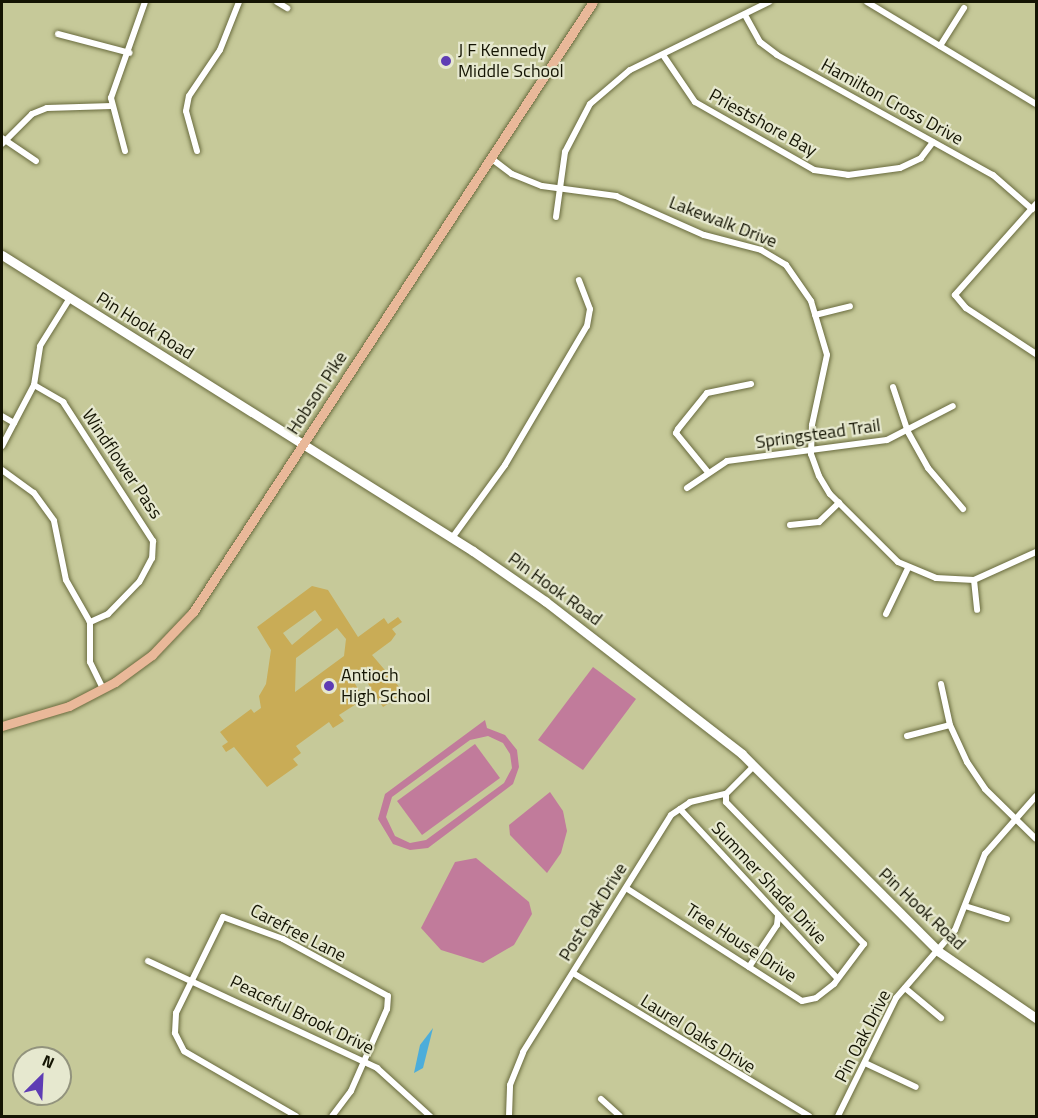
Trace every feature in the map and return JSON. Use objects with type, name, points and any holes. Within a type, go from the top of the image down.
[{"type":"main road","name":"Hobson Pike","points":[[2,726],[38,718],[103,689],[152,655],[193,612],[593,2]]},
{"type":"street","points":[[125,151],[112,106],[115,84],[130,53],[145,2]]},
{"type":"street","points":[[197,151],[186,111],[189,96],[220,50],[239,2]]},
{"type":"street","points":[[277,2],[287,8]]},
{"type":"street","points":[[556,217],[565,152],[591,104],[630,70],[769,2]]},
{"type":"street","points":[[867,2],[1036,104]]},
{"type":"street","points":[[940,46],[964,8]]},
{"type":"street","name":"Hamilton Cross Drive","points":[[745,15],[760,42],[777,55],[1001,180],[1034,206]]},
{"type":"street","points":[[58,34],[130,53]]},
{"type":"street","name":"Priestshore Bay","points":[[663,55],[695,102],[814,170],[848,175],[900,168],[921,158],[933,142]]},
{"type":"street","points":[[36,160],[2,141],[32,114],[47,108],[112,106]]},
{"type":"street","name":"Lakewalk Drive","points":[[492,159],[512,174],[559,188],[616,196],[704,235],[761,250],[798,277],[816,315],[827,355],[812,452],[819,476],[839,503],[908,568],[946,579],[974,580],[1036,552]]},
{"type":"street","points":[[1034,206],[955,295],[966,308],[1036,354]]},
{"type":"street","name":"Pin Hook Road","points":[[2,255],[452,538],[592,636],[754,766],[938,951],[1036,1018]]},
{"type":"street","points":[[452,538],[505,465],[586,326],[590,309],[579,280]]},
{"type":"street","points":[[2,446],[34,386],[40,346],[70,298]]},
{"type":"street","points":[[816,315],[850,306]]},
{"type":"street","points":[[707,471],[676,433],[707,393],[751,384]]},
{"type":"street","name":"Windflower Pass","points":[[34,386],[63,402],[153,541],[152,558],[139,582],[108,614],[90,622]]},
{"type":"street","points":[[893,387],[908,432],[928,468],[963,509]]},
{"type":"street","name":"Springstead Trail","points":[[687,488],[707,471],[727,461],[812,452],[887,440],[908,432],[953,406]]},
{"type":"street","points":[[2,416],[14,423]]},
{"type":"street","points":[[2,470],[34,493],[49,511],[59,535],[66,580],[90,622],[90,662],[103,689]]},
{"type":"street","points":[[790,525],[819,522],[839,503]]},
{"type":"street","points":[[886,614],[908,568]]},
{"type":"street","points":[[974,580],[977,610]]},
{"type":"street","points":[[941,684],[950,725],[985,789],[1036,839]]},
{"type":"street","points":[[907,736],[950,725]]},
{"type":"street","points":[[680,809],[726,794],[754,766]]},
{"type":"street","name":"Tree House Drive","points":[[626,888],[802,1000],[816,998],[863,951],[864,944],[726,802],[726,794]]},
{"type":"street","name":"Pin Oak Drive","points":[[838,1116],[905,988],[938,951],[965,906],[985,854],[1036,796]]},
{"type":"street","name":"Post Oak Drive","points":[[509,1116],[510,1085],[523,1052],[671,815],[680,809]]},
{"type":"street","name":"Summer Shade Drive","points":[[680,809],[837,978]]},
{"type":"street","points":[[965,906],[1007,919]]},
{"type":"street","points":[[749,967],[777,925],[778,915]]},
{"type":"street","name":"Carefree Lane","points":[[296,1116],[184,1051],[175,1033],[176,1013],[223,917],[283,939],[388,996],[387,1009],[351,1091],[332,1116]]},
{"type":"street","name":"Peaceful Brook Drive","points":[[148,961],[193,979],[363,1062],[430,1116]]},
{"type":"street","name":"Laurel Oaks Drive","points":[[573,974],[809,1116]]},
{"type":"street","points":[[905,988],[941,1018]]},
{"type":"street","points":[[865,1063],[916,1088]]},
{"type":"street","points":[[601,1099],[620,1116]]},
{"type":"shaded area","points":[[593,667],[636,699],[583,770],[538,740]]},
{"type":"shaded area","points":[[485,720],[487,728],[505,735],[517,750],[519,767],[513,784],[428,848],[410,850],[393,844],[378,819],[385,794]],"holes":[[[488,736],[503,743],[510,754],[512,768],[504,783],[426,840],[410,843],[395,836],[386,817],[392,797],[470,740]]]},
{"type":"shaded area","points":[[475,744],[500,778],[422,835],[397,801]]},
{"type":"shaded area","points":[[550,792],[563,811],[567,831],[561,853],[547,873],[510,835],[509,825]]},
{"type":"shaded area","points":[[476,858],[529,902],[532,914],[514,945],[483,963],[441,950],[421,928],[455,862]]},
{"type":"water","points":[[433,1028],[423,1068],[414,1073],[420,1045]]},
{"type":"building","name":"Antioch High School","points":[[312,586],[328,590],[358,637],[384,618],[388,624],[398,617],[402,622],[392,629],[396,634],[391,641],[372,655],[401,689],[400,696],[383,707],[360,671],[351,677],[364,699],[339,715],[344,721],[333,728],[329,722],[296,746],[301,753],[293,759],[298,765],[267,787],[234,747],[226,752],[222,746],[228,742],[220,732],[251,709],[254,713],[261,708],[259,696],[266,684],[271,650],[257,627]],"holes":[[[315,610],[322,620],[292,645],[283,633]],[[337,628],[346,639],[344,656],[295,692],[296,658]]]},
{"type":"place","name":"J F Kennedy Middle School","points":[[446,61]]},
{"type":"place","name":"Antioch High School","points":[[329,686]]}]
